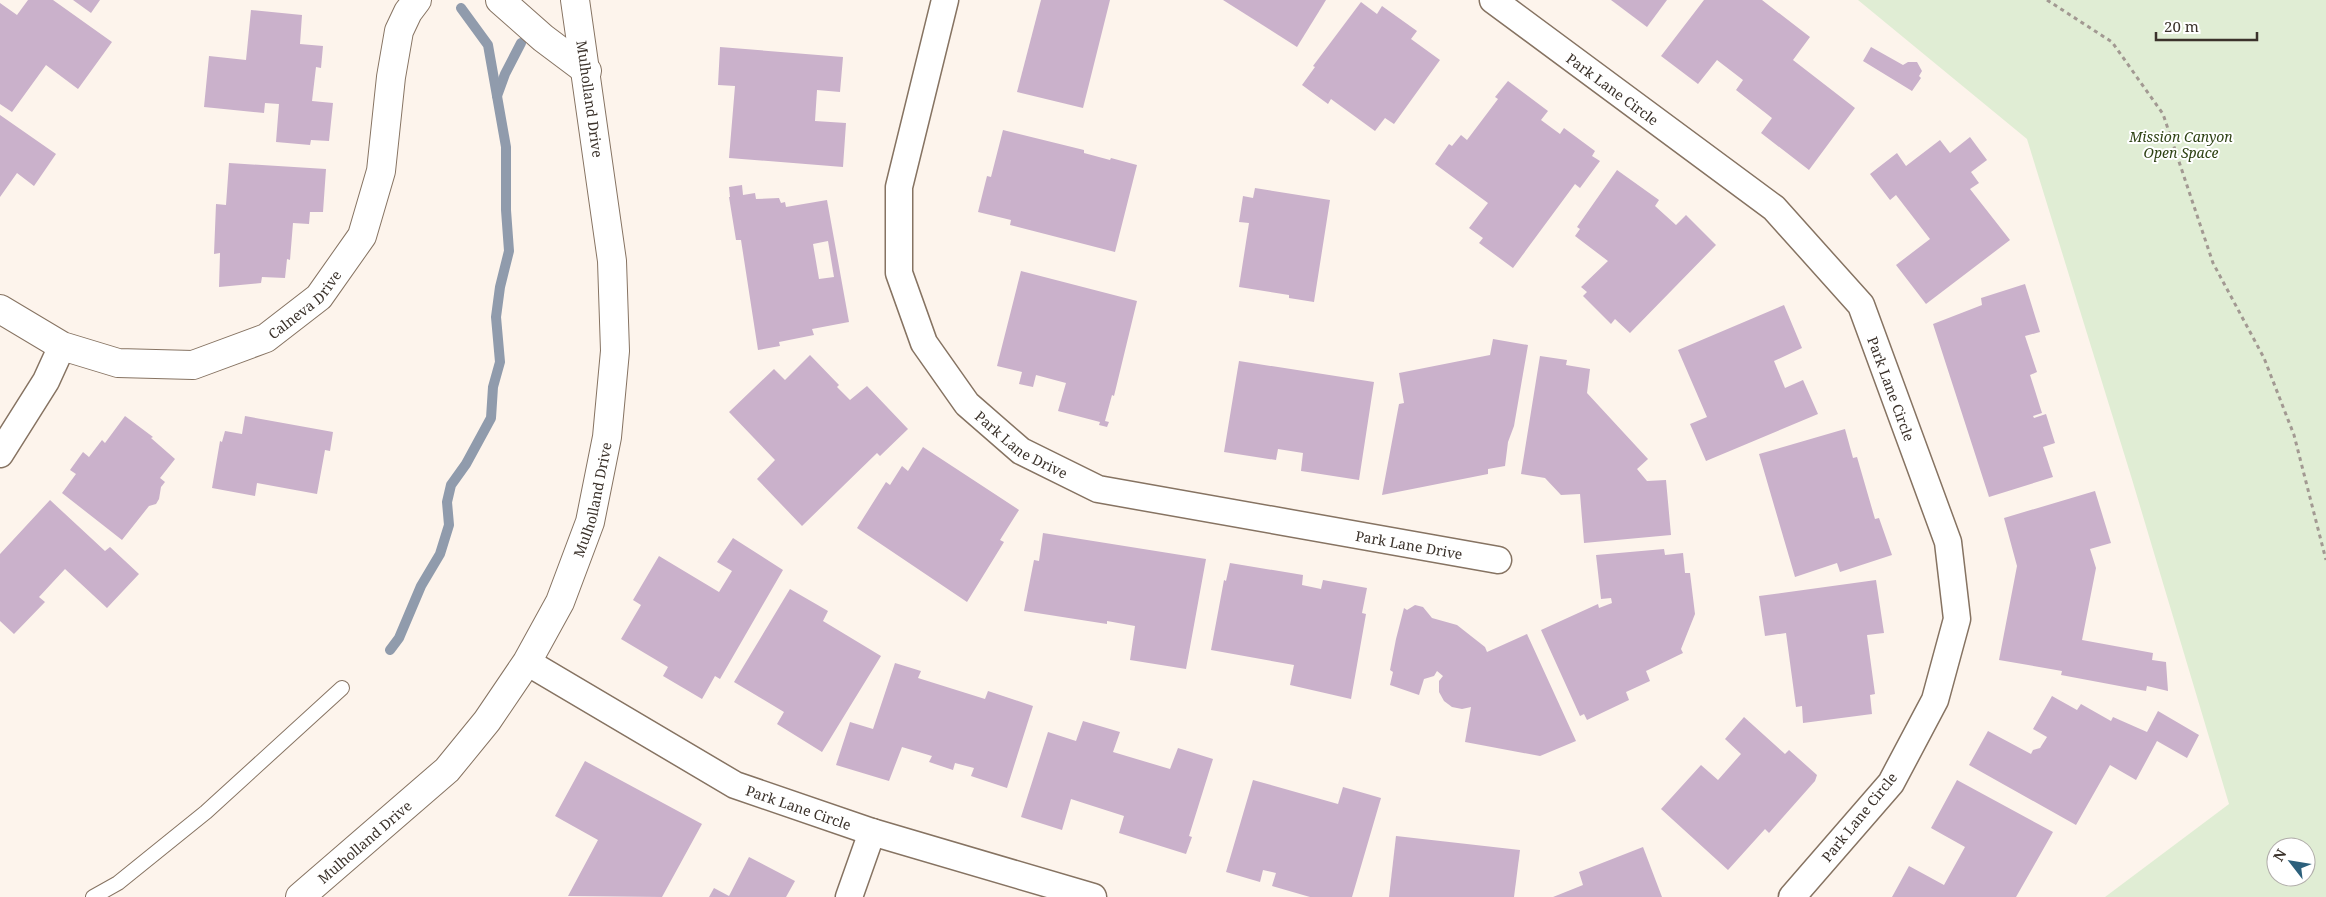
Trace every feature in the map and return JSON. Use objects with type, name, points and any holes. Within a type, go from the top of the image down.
[{"type":"main road","name":"Calneva Drive","points":[[0,309],[62,346],[118,363],[193,365],[266,338],[319,297],[362,236],[381,171],[391,77],[399,31],[408,12],[417,0]]},
{"type":"main road","points":[[500,0],[543,38],[586,72]]},
{"type":"main road","name":"Mulholland Drive","points":[[300,897],[447,770],[487,721],[527,662],[560,602],[590,522],[608,428],[615,351],[612,261],[575,0]]},
{"type":"street","name":"Park Lane Drive","points":[[945,0],[898,187],[899,273],[924,343],[967,404],[1021,452],[1098,489],[1498,560]]},
{"type":"street","name":"Park Lane Circle","points":[[1492,0],[1774,208],[1860,305],[1948,542],[1957,619],[1935,700],[1891,783],[1792,897]]},
{"type":"street","points":[[0,454],[46,381],[62,346]]},
{"type":"street","name":"Park Lane Circle","points":[[527,662],[735,785],[872,832],[1093,897]]},
{"type":"street","points":[[849,897],[872,832]]},
{"type":"lane","points":[[93,897],[118,883],[206,812],[342,688]]},
{"type":"path","points":[[2047,0],[2112,42],[2163,114],[2213,263],[2264,358],[2294,434],[2326,560]]},
{"type":"green space","name":"Mission Canyon Open Space","points":[[1858,0],[2326,0],[2326,897],[2105,897],[2229,804],[2131,476],[2027,139]]},
{"type":"building","points":[[28,0],[53,0],[112,42],[78,89],[46,65],[12,112],[0,104],[0,3],[17,15]]},
{"type":"building","points":[[73,0],[100,0],[91,13]]},
{"type":"building","points":[[1041,0],[1110,0],[1083,108],[1017,92]]},
{"type":"building","points":[[1223,0],[1326,0],[1297,47]]},
{"type":"building","points":[[1611,0],[1667,0],[1647,27]]},
{"type":"building","points":[[1704,0],[1762,0],[1810,37],[1793,60],[1855,108],[1809,170],[1761,133],[1772,118],[1736,90],[1743,80],[1717,60],[1698,84],[1661,56]]},
{"type":"building","points":[[1361,2],[1377,14],[1382,6],[1417,31],[1411,39],[1440,60],[1394,124],[1385,118],[1375,131],[1331,99],[1328,104],[1302,85],[1315,67],[1313,66]]},
{"type":"building","points":[[251,10],[302,15],[300,44],[323,46],[321,68],[316,67],[312,101],[333,103],[329,141],[311,140],[310,145],[276,142],[279,104],[265,103],[264,113],[204,107],[209,56],[246,60]]},
{"type":"building","points":[[720,47],[843,57],[840,92],[817,90],[815,121],[846,123],[843,167],[729,158],[735,86],[718,85]]},
{"type":"building","points":[[1871,47],[1903,65],[1908,62],[1917,62],[1922,71],[1919,76],[1921,78],[1912,91],[1863,61]]},
{"type":"building","points":[[1508,81],[1548,111],[1541,120],[1560,134],[1564,128],[1595,151],[1592,156],[1600,161],[1580,188],[1575,184],[1513,268],[1479,243],[1483,238],[1469,228],[1488,203],[1435,164],[1449,144],[1452,146],[1461,135],[1467,140],[1498,99],[1495,97]]},
{"type":"building","points":[[0,115],[56,154],[34,186],[17,173],[0,197]]},
{"type":"building","points":[[1003,130],[1084,150],[1084,153],[1110,160],[1111,158],[1137,165],[1115,252],[1010,225],[1011,220],[978,212],[987,176],[991,177]]},
{"type":"building","points":[[1970,137],[1987,160],[1971,172],[1979,183],[1970,189],[2010,240],[1926,304],[1896,265],[1930,239],[1896,195],[1890,200],[1870,174],[1897,153],[1906,166],[1940,140],[1950,153]]},
{"type":"building","points":[[229,163],[326,169],[323,212],[310,212],[309,224],[293,223],[290,260],[287,259],[285,278],[262,277],[261,283],[219,287],[220,253],[214,254],[216,204],[226,205]]},
{"type":"building","points":[[1617,170],[1659,200],[1655,206],[1676,225],[1686,215],[1716,245],[1630,333],[1615,319],[1611,324],[1583,296],[1587,292],[1581,287],[1608,261],[1575,236],[1580,229],[1577,227]]},
{"type":"building","points":[[742,185],[743,195],[755,193],[756,199],[779,198],[781,203],[785,202],[786,207],[827,200],[849,322],[812,329],[814,335],[779,342],[780,346],[758,350],[741,240],[736,240],[729,187]],"holes":[[[828,241],[834,277],[819,279],[813,244]]]},
{"type":"building","points":[[1255,188],[1330,200],[1314,302],[1289,298],[1289,295],[1239,287],[1249,223],[1239,222],[1243,196],[1253,198]]},
{"type":"building","points":[[1021,271],[1137,301],[1114,396],[1112,395],[1105,421],[1109,422],[1107,427],[1099,425],[1100,422],[1058,411],[1066,383],[1036,375],[1033,387],[1019,384],[1022,372],[997,366]]},
{"type":"building","points":[[2025,284],[2040,332],[2025,336],[2037,372],[2030,375],[2042,413],[2033,416],[2034,418],[2046,414],[2055,443],[2043,447],[2053,477],[1989,497],[1933,324],[1982,305],[1981,298]]},
{"type":"building","points":[[1784,305],[1802,348],[1774,361],[1785,388],[1803,380],[1818,414],[1706,461],[1690,424],[1707,417],[1678,350]]},
{"type":"building","points":[[1493,339],[1528,345],[1514,426],[1508,442],[1505,466],[1488,469],[1488,474],[1382,495],[1399,404],[1404,403],[1399,373],[1490,355]]},
{"type":"building","points":[[810,355],[839,385],[837,387],[850,400],[867,386],[908,429],[880,456],[877,453],[802,526],[757,479],[775,460],[729,412],[774,369],[785,380]]},
{"type":"building","points":[[1540,356],[1567,360],[1566,365],[1590,369],[1587,393],[1648,459],[1637,469],[1647,481],[1666,480],[1671,535],[1584,543],[1580,494],[1561,495],[1545,478],[1521,474]]},
{"type":"building","points":[[1239,361],[1374,382],[1359,480],[1301,471],[1303,453],[1278,449],[1276,460],[1224,452]]},
{"type":"building","points":[[125,416],[153,437],[151,438],[175,459],[160,478],[165,482],[161,487],[156,504],[149,506],[122,540],[62,493],[76,474],[70,470],[83,452],[89,457],[102,440],[105,443]]},
{"type":"building","points":[[245,416],[333,432],[330,451],[325,450],[317,494],[257,483],[255,496],[212,488],[220,441],[222,442],[225,431],[242,434]]},
{"type":"building","points":[[1845,429],[1853,458],[1857,457],[1875,519],[1879,518],[1892,555],[1840,572],[1837,563],[1795,577],[1759,454]]},
{"type":"building","points":[[923,447],[1019,510],[1000,540],[1004,542],[967,602],[857,528],[886,482],[890,485],[902,466],[908,471]]},
{"type":"building","points":[[2095,491],[2111,543],[2090,549],[2096,568],[2082,640],[2153,653],[2152,660],[2166,662],[2168,691],[2147,686],[2146,691],[2061,675],[2062,671],[1999,660],[2017,566],[2004,518]]},
{"type":"building","points":[[50,500],[105,551],[110,547],[139,574],[107,608],[65,569],[39,597],[45,602],[14,634],[0,621],[0,554]]},
{"type":"building","points":[[1043,533],[1206,559],[1186,669],[1130,660],[1135,626],[1107,621],[1107,624],[1024,611],[1034,560],[1039,561]]},
{"type":"building","points":[[733,538],[783,570],[720,679],[715,676],[702,699],[663,676],[668,667],[621,639],[641,605],[633,600],[659,556],[719,592],[732,571],[717,562]]},
{"type":"building","points":[[1664,549],[1665,555],[1683,553],[1685,573],[1690,573],[1695,614],[1681,649],[1683,653],[1646,671],[1650,681],[1626,692],[1629,700],[1587,720],[1584,714],[1580,716],[1541,630],[1598,604],[1599,608],[1612,603],[1611,598],[1601,599],[1596,555]]},
{"type":"building","points":[[1230,563],[1303,575],[1302,585],[1321,589],[1323,580],[1367,588],[1362,613],[1366,614],[1351,699],[1290,685],[1294,665],[1211,650],[1224,580],[1226,581]]},
{"type":"building","points":[[1876,580],[1884,633],[1867,635],[1875,694],[1870,695],[1872,714],[1803,723],[1802,706],[1796,707],[1786,633],[1765,636],[1759,596]]},
{"type":"building","points":[[790,589],[828,611],[823,621],[881,656],[822,752],[777,724],[784,712],[734,682]]},
{"type":"building","points":[[1415,605],[1423,607],[1432,618],[1457,625],[1485,647],[1487,652],[1527,634],[1576,741],[1540,756],[1465,742],[1471,707],[1462,709],[1452,707],[1444,701],[1439,692],[1439,681],[1443,676],[1437,671],[1434,676],[1424,679],[1419,695],[1390,685],[1393,672],[1390,670],[1404,608],[1407,610]]},
{"type":"building","points":[[895,663],[921,671],[918,678],[985,699],[988,691],[1033,706],[1007,788],[971,776],[974,768],[955,763],[953,770],[929,762],[932,756],[902,747],[889,781],[836,765],[850,722],[873,729]]},
{"type":"building","points":[[2052,696],[2077,710],[2081,704],[2111,721],[2113,717],[2147,732],[2158,711],[2199,735],[2187,758],[2157,741],[2136,780],[2110,765],[2076,825],[1969,765],[1988,731],[2031,754],[2033,750],[2040,748],[2047,737],[2033,729]]},
{"type":"building","points":[[1744,717],[1785,754],[1789,750],[1817,775],[1815,781],[1769,833],[1765,829],[1728,870],[1661,809],[1701,765],[1718,780],[1741,754],[1725,739]]},
{"type":"building","points":[[1083,721],[1120,732],[1113,752],[1170,769],[1178,748],[1213,759],[1189,836],[1192,837],[1186,854],[1119,833],[1124,816],[1071,799],[1062,830],[1021,817],[1048,732],[1076,741]]},
{"type":"building","points":[[585,761],[702,824],[662,897],[568,896],[598,840],[555,816]]},
{"type":"building","points":[[1253,780],[1338,804],[1343,787],[1381,798],[1352,897],[1310,897],[1272,886],[1276,873],[1263,870],[1260,882],[1226,872]]},
{"type":"building","points":[[1957,780],[2053,832],[2016,897],[1892,897],[1909,866],[1944,885],[1965,847],[1931,828]]},
{"type":"building","points":[[1396,836],[1520,850],[1514,897],[1389,897]]},
{"type":"building","points":[[1643,847],[1662,897],[1553,897],[1583,885],[1579,872]]},
{"type":"building","points":[[749,857],[795,881],[786,897],[709,897],[714,888],[729,896]]},
{"type":"waterway","points":[[390,650],[399,638],[421,586],[440,554],[449,525],[447,502],[451,485],[466,464],[491,418],[493,387],[500,362],[496,317],[500,287],[509,251],[506,210],[506,147],[488,45],[461,8]]},
{"type":"waterway","points":[[497,96],[505,74],[521,43]]}]
